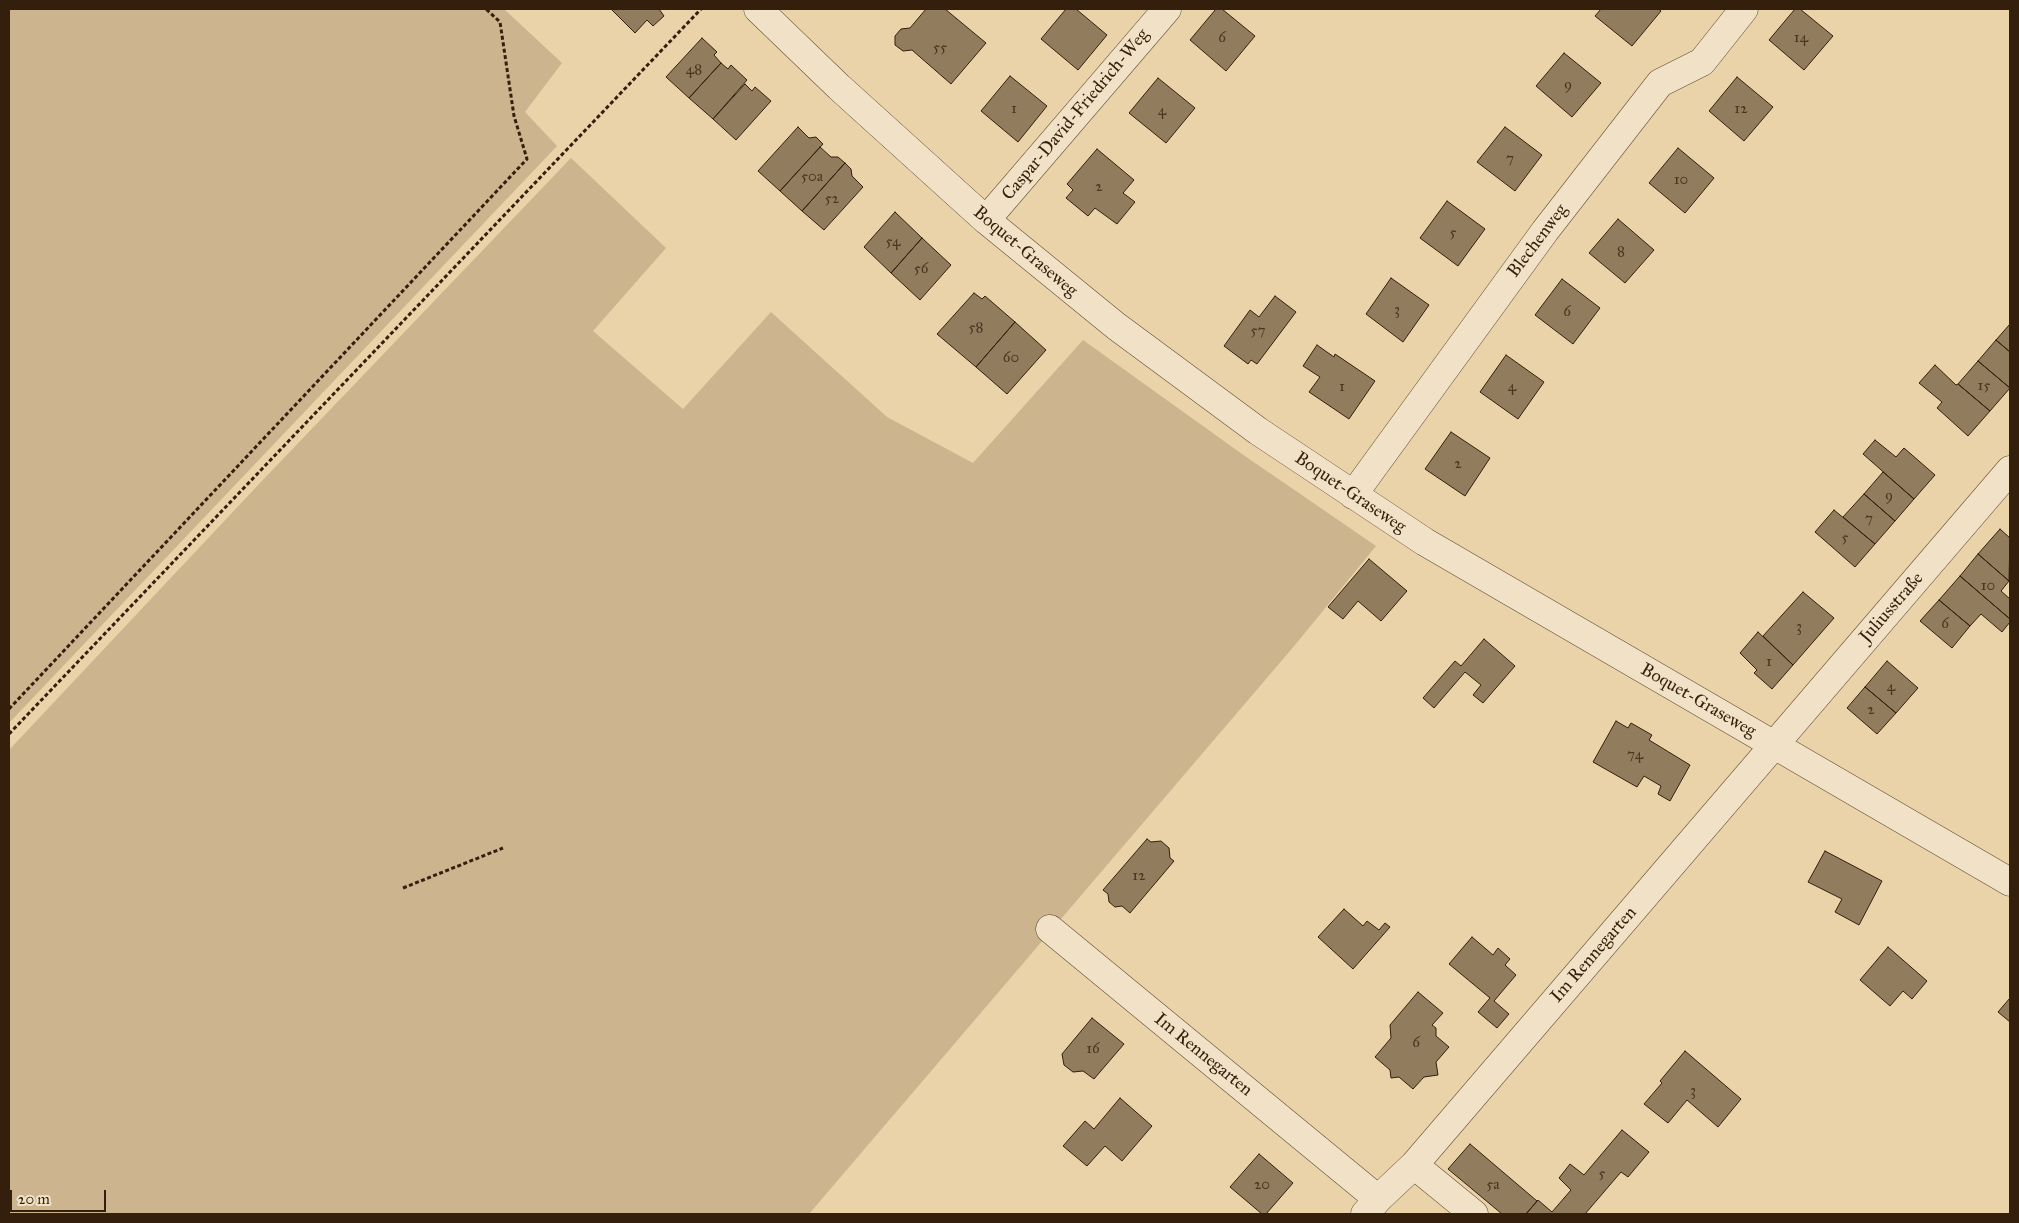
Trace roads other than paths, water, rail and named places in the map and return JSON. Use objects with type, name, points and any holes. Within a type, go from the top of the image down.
[{"type":"street","name":"Boquet-Graseweg","points":[[758,9],[846,94],[986,220],[1116,326],[1258,431],[1425,542],[2010,882]]},
{"type":"street","name":"Caspar-David-Friedrich-Weg","points":[[986,220],[1167,9]]},
{"type":"street","name":"Blechenweg","points":[[1353,495],[1545,231],[1660,83],[1702,62],[1744,9]]},
{"type":"street","name":"Juliusstraße","points":[[1774,745],[2010,470]]},
{"type":"street","name":"Im Rennegarten","points":[[1050,929],[1372,1206],[1414,1165],[1774,745]]},
{"type":"street","points":[[1414,1165],[1474,1214]]}]
